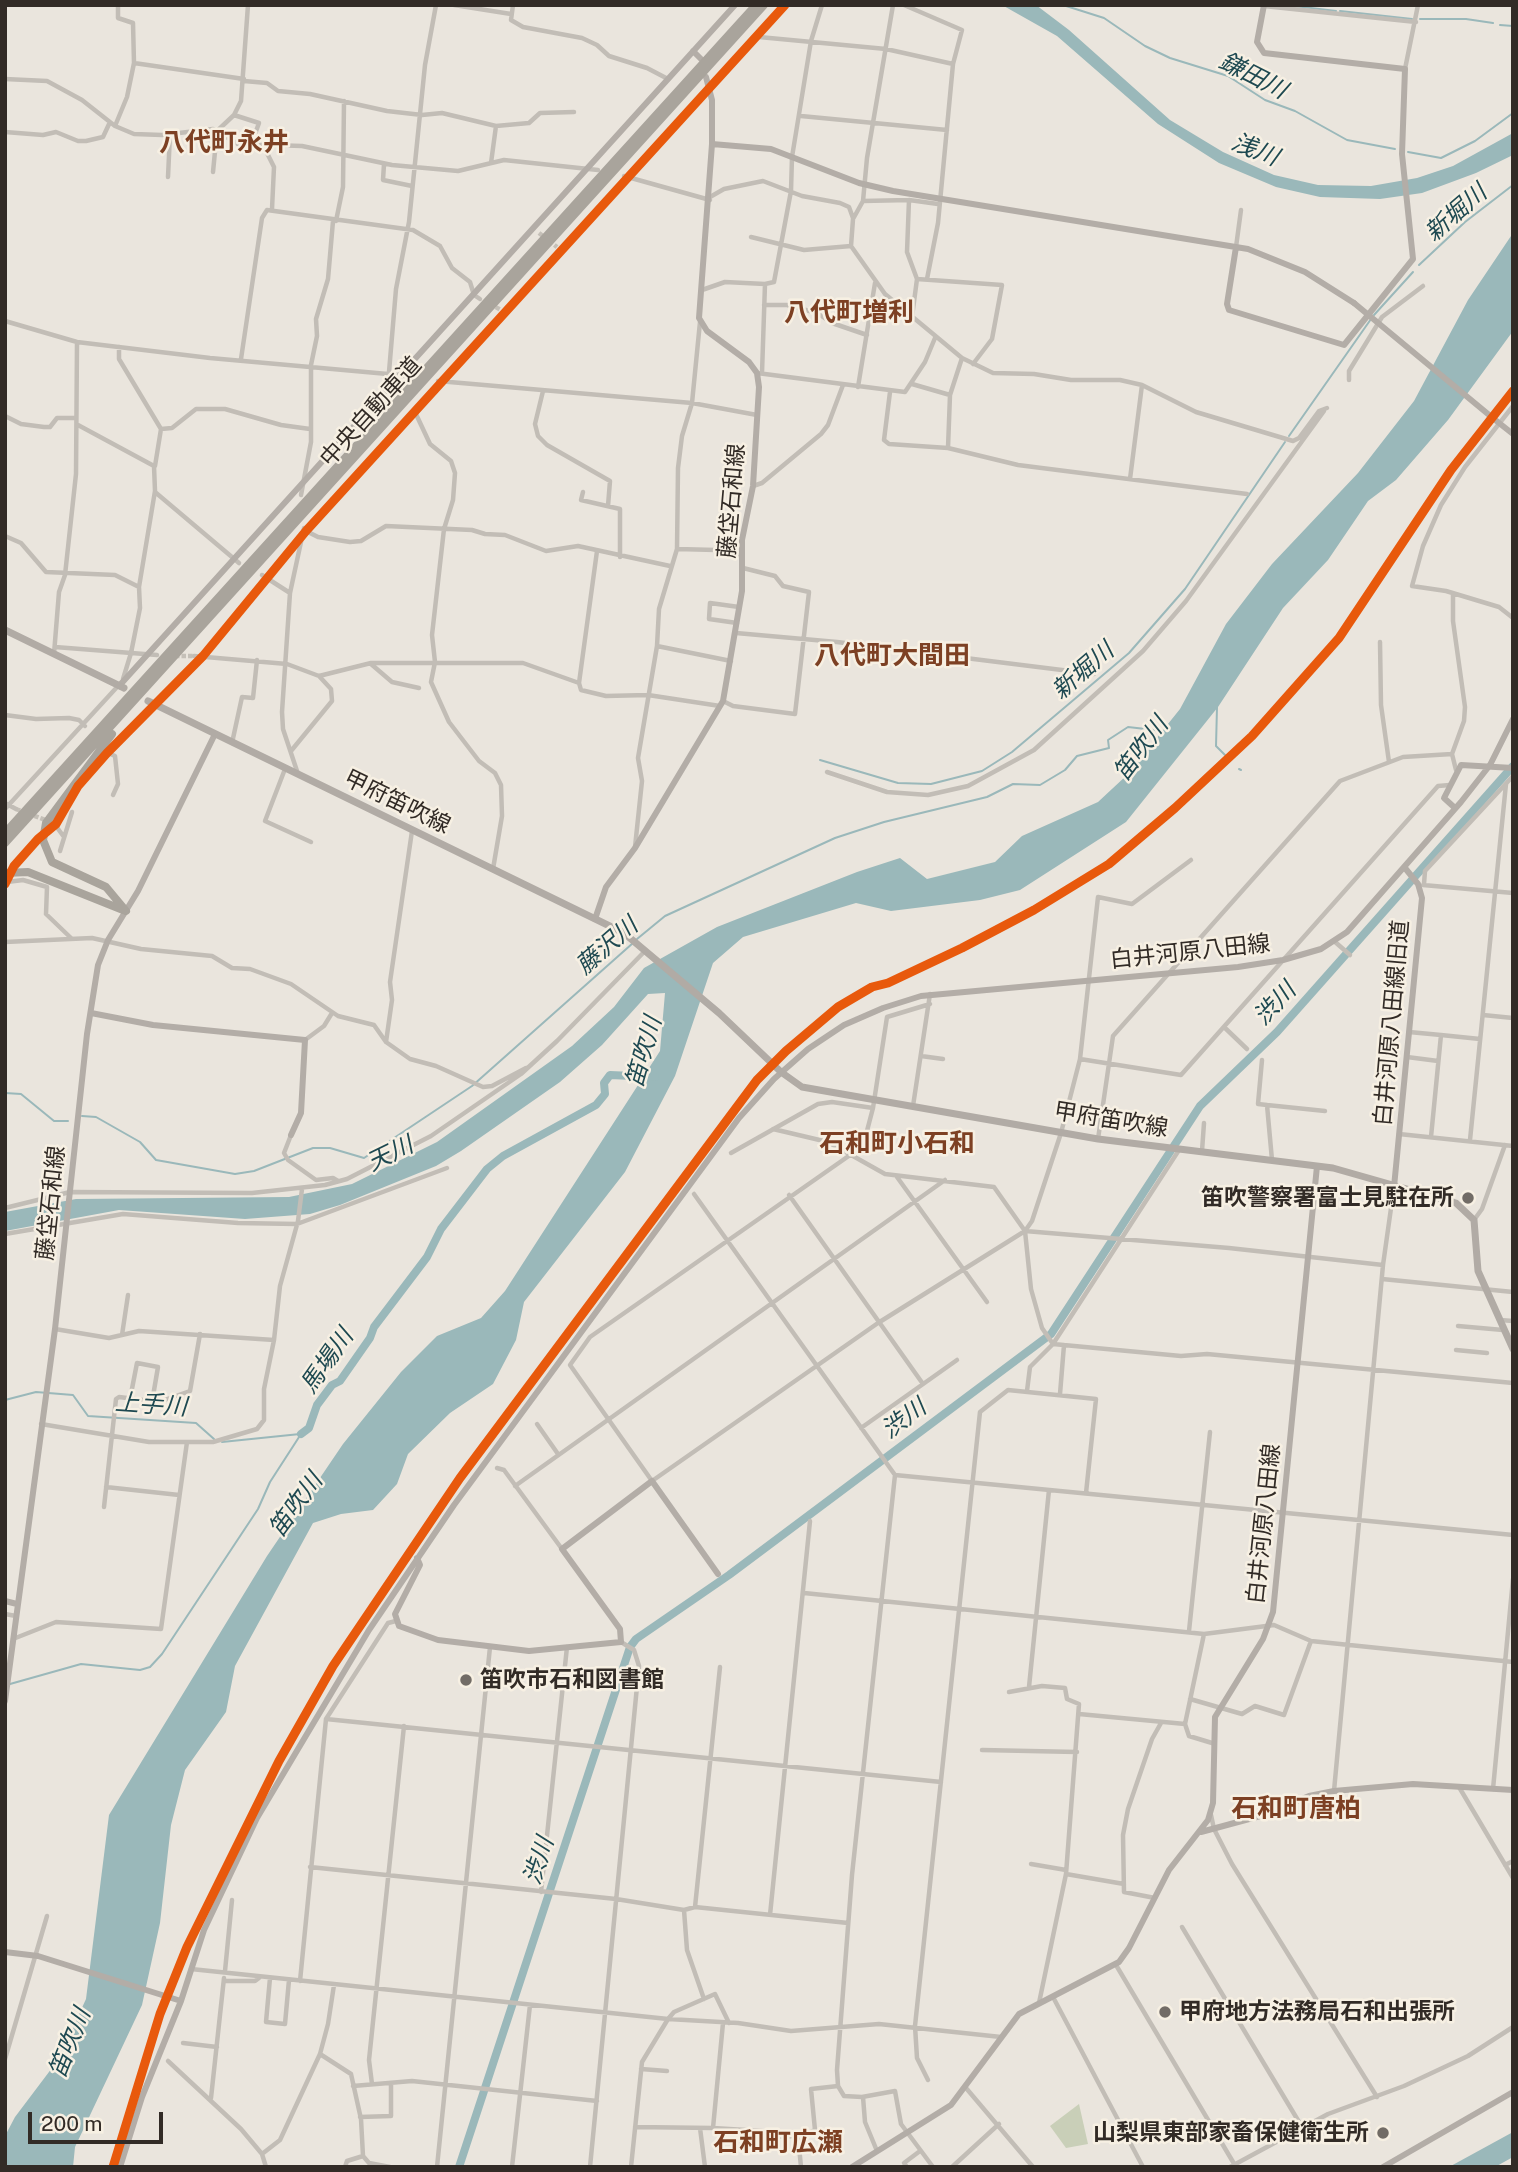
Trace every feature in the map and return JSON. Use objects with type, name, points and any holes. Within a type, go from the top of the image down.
[{"type":"highway","name":"中央自動車道","points":[[5,833],[756,5]]},
{"type":"highway","name":"中央自動車道","points":[[5,843],[764,5]]},
{"type":"highway","points":[[126,911],[106,887],[52,862],[44,848],[43,831],[82,772],[153,682]]},
{"type":"highway","points":[[5,826],[96,733]]},
{"type":"highway","points":[[7,879],[28,872],[126,911]]},
{"type":"main road","points":[[5,630],[55,650],[121,686],[477,297],[589,167],[736,5]]},
{"type":"main road","points":[[1236,247],[1227,303],[1229,310],[1344,345],[1412,263],[1413,250],[1401,144],[1405,69],[1264,53],[1257,42],[1264,5]]},
{"type":"main road","points":[[693,51],[701,59]]},
{"type":"main road","points":[[706,77],[710,90],[712,144],[700,322],[707,331],[745,358],[759,373]]},
{"type":"main road","points":[[712,144],[755,146],[865,185],[938,201],[1263,253],[1305,272],[1354,303],[1513,433]]},
{"type":"main road","name":"藤垈石和線","points":[[595,919],[606,887],[635,848],[722,703],[736,633],[743,568],[742,533],[753,486],[759,373]]},
{"type":"main road","name":"甲府笛吹線","points":[[152,702],[232,744],[630,937],[779,1070],[807,1088],[873,1104],[912,1107],[1098,1139],[1345,1171],[1456,1203],[1474,1220]]},
{"type":"main road","name":"白井河原八田線","points":[[120,2167],[154,2063],[213,1909],[257,1818],[369,1630],[417,1558],[688,1186],[779,1070],[852,1021],[896,1003],[930,994],[1169,973],[1283,960],[1310,953],[1347,932],[1408,870],[1490,765],[1513,719]]},
{"type":"main road","name":"藤垈石和線","points":[[5,1701],[55,1329],[98,965],[108,940],[126,911],[215,734]]},
{"type":"main road","points":[[1455,808],[1444,798],[1456,770],[1470,763],[1513,768]]},
{"type":"main road","points":[[1408,870],[1421,885]]},
{"type":"main road","name":"白井河原八田線旧道","points":[[1394,1187],[1422,898],[1421,885]]},
{"type":"main road","points":[[91,1013],[153,1025],[305,1040],[301,1113],[291,1135]]},
{"type":"main road","name":"白井河原八田線","points":[[1116,1965],[1129,1948],[1174,1862],[1200,1833],[1211,1813],[1214,1791],[1214,1722],[1220,1707],[1269,1626],[1283,1513],[1317,1166]]},
{"type":"main road","points":[[1474,1220],[1478,1271],[1513,1349]]},
{"type":"main road","points":[[417,1558],[420,1565],[400,1603],[396,1621],[399,1626],[438,1640],[529,1651],[625,1643],[620,1629],[562,1549],[652,1481],[718,1574]]},
{"type":"main road","points":[[5,1601],[18,1604]]},
{"type":"main road","points":[[1200,1833],[1264,1815],[1308,1796],[1334,1791],[1413,1784],[1513,1790]]},
{"type":"main road","points":[[5,1952],[36,1956],[178,2000]]},
{"type":"main road","points":[[852,2167],[945,2110],[966,2088],[1019,2014],[1116,1965]]},
{"type":"main road","points":[[1383,2167],[1513,2092]]},
{"type":"street","points":[[5,132],[43,135],[56,132],[78,141],[103,136],[113,124],[127,97],[134,63],[133,23],[118,18],[118,5]]},
{"type":"street","points":[[5,79],[47,81],[82,100],[113,124],[134,134],[217,131],[234,115],[241,102],[248,5]]},
{"type":"street","points":[[389,372],[396,289],[408,229],[413,166],[422,115],[425,65],[436,5]]},
{"type":"street","points":[[454,5],[511,14]]},
{"type":"street","points":[[513,5],[513,23],[582,38],[597,45],[610,56],[647,68],[668,79]]},
{"type":"street","points":[[46,832],[106,752],[152,702],[202,656],[264,576],[305,529],[415,412],[627,176],[710,90],[785,5]]},
{"type":"street","points":[[701,290],[725,282],[774,282],[791,191],[792,157],[801,116],[811,41],[822,5]]},
{"type":"street","points":[[853,219],[863,201],[893,5]]},
{"type":"street","points":[[904,5],[962,30],[953,64],[928,279]]},
{"type":"street","points":[[1264,5],[1416,22]]},
{"type":"street","points":[[1405,69],[1418,5]]},
{"type":"street","points":[[758,37],[886,49],[953,64]]},
{"type":"street","points":[[134,63],[267,83],[278,91],[387,111],[422,115],[442,113],[496,126],[529,123],[540,113],[574,112]]},
{"type":"street","points":[[301,495],[310,429],[311,365],[316,320],[328,279],[335,221],[343,187],[341,154],[344,101]]},
{"type":"street","points":[[234,115],[259,123],[251,145]]},
{"type":"street","points":[[801,116],[947,130]]},
{"type":"street","points":[[491,163],[496,126]]},
{"type":"street","points":[[217,131],[229,140],[251,145],[302,146],[384,164],[458,172],[504,160],[589,167],[597,170]]},
{"type":"street","points":[[214,172],[217,131]]},
{"type":"street","points":[[168,177],[170,134]]},
{"type":"street","points":[[263,145],[274,167],[272,209]]},
{"type":"street","points":[[384,164],[383,180],[412,186]]},
{"type":"street","points":[[627,176],[671,191],[710,198],[724,189],[763,181],[849,207],[853,219],[851,246],[876,283],[911,317],[961,358],[993,373],[1034,374],[1142,385],[1196,412],[1293,441],[1299,438],[1319,411],[1326,410],[1186,601],[1143,651],[1034,750],[968,786],[928,794],[887,792],[827,772]]},
{"type":"street","points":[[909,200],[907,253],[916,279],[911,317]]},
{"type":"street","points":[[863,201],[938,201]]},
{"type":"street","points":[[241,359],[262,218],[264,212],[272,209],[335,221],[408,229],[440,247],[452,268],[470,282],[477,297]]},
{"type":"street","points":[[1236,247],[1241,210]]},
{"type":"street","points":[[751,237],[804,250],[851,246]]},
{"type":"street","points":[[557,247],[564,247]]},
{"type":"street","points":[[916,279],[1002,285],[992,339],[973,364]]},
{"type":"street","points":[[858,387],[876,283]]},
{"type":"street","points":[[765,284],[759,373],[905,392],[912,384],[935,337]]},
{"type":"street","points":[[1349,380],[1349,371],[1381,317],[1423,286]]},
{"type":"street","points":[[764,305],[787,305],[817,313],[832,323],[867,335]]},
{"type":"street","points":[[5,321],[77,341],[119,347],[406,375]]},
{"type":"street","points":[[635,848],[642,781],[638,758],[657,646],[659,609],[677,549],[678,468],[682,436],[692,403],[700,322]]},
{"type":"street","points":[[77,341],[75,370],[79,390],[75,418],[78,425],[65,575],[59,592],[55,650],[157,655]]},
{"type":"street","points":[[16,809],[7,806],[121,686],[131,653],[140,608],[139,587],[155,491],[155,467],[161,429],[119,359],[119,347]]},
{"type":"street","points":[[948,448],[950,395],[961,358]]},
{"type":"street","points":[[441,381],[692,403],[757,415]]},
{"type":"street","points":[[912,384],[950,395]]},
{"type":"street","points":[[753,486],[762,483],[821,434],[828,425],[843,385]]},
{"type":"street","points":[[1130,479],[1142,385]]},
{"type":"street","points":[[543,391],[535,424],[538,436],[547,445],[610,481],[608,506]]},
{"type":"street","points":[[890,392],[884,440],[889,444],[948,448],[1018,465],[1247,494]]},
{"type":"street","points":[[1513,406],[1496,421],[1441,505],[1419,556],[1412,586],[1499,607],[1513,618]]},
{"type":"street","points":[[161,429],[179,424],[188,412],[196,409],[225,409],[281,425],[310,429]]},
{"type":"street","points":[[415,412],[430,444],[454,466],[453,500],[444,529],[432,635],[435,662],[431,682],[441,710],[479,761],[495,773],[501,785],[502,816],[493,870]]},
{"type":"street","points":[[5,415],[21,424],[44,427],[50,427],[57,418],[75,418]]},
{"type":"street","points":[[78,425],[155,467]]},
{"type":"street","points":[[155,491],[237,561]]},
{"type":"street","points":[[583,492],[581,500],[620,509],[620,557]]},
{"type":"street","points":[[305,529],[318,537],[350,542],[361,541],[386,526],[505,535],[546,551],[578,546],[670,566]]},
{"type":"street","points":[[298,775],[283,729],[290,593],[305,529]]},
{"type":"street","points":[[5,536],[21,544],[46,572],[65,575],[115,575],[139,587]]},
{"type":"street","points":[[677,549],[716,550],[742,556]]},
{"type":"street","points":[[597,551],[580,690],[606,696],[648,695],[795,714],[809,592],[783,586],[775,576],[743,568]]},
{"type":"street","points":[[264,576],[290,593]]},
{"type":"street","points":[[1453,595],[1453,621],[1465,707],[1464,721],[1452,754],[1456,770]]},
{"type":"street","points":[[737,623],[709,619],[710,603],[739,607]]},
{"type":"street","points":[[736,633],[1094,674]]},
{"type":"street","points":[[1380,642],[1381,705],[1390,762]]},
{"type":"street","points":[[657,646],[731,661]]},
{"type":"street","points":[[194,656],[287,664],[319,676],[331,689],[332,701],[290,752]]},
{"type":"street","points":[[232,744],[242,697],[253,698],[257,660]]},
{"type":"street","points":[[319,676],[371,663],[523,663],[579,683]]},
{"type":"street","points":[[371,663],[392,682],[419,688]]},
{"type":"street","points":[[5,715],[36,719],[69,718],[83,725]]},
{"type":"street","points":[[106,752],[115,755],[118,784],[113,795]]},
{"type":"street","points":[[1098,1139],[1113,1036],[1340,781],[1403,757],[1452,754]]},
{"type":"street","points":[[285,769],[265,821],[310,842]]},
{"type":"street","points":[[1513,776],[1425,871],[1421,885],[1513,892]]},
{"type":"street","points":[[1470,1140],[1506,784]]},
{"type":"street","points":[[1080,1059],[1181,1075],[1438,786],[1450,785]]},
{"type":"street","points":[[60,851],[72,812]]},
{"type":"street","points":[[55,823],[64,836]]},
{"type":"street","points":[[386,1042],[392,1000],[390,982],[412,831]]},
{"type":"street","points":[[14,866],[38,839]]},
{"type":"street","points":[[930,1004],[887,1017],[865,1142],[590,1337],[569,1364],[652,1481],[878,1323],[1025,1231],[1032,1221],[1061,1133],[1080,1059],[1098,897],[1132,904],[1191,860]]},
{"type":"street","points":[[7,879],[23,880],[47,887],[47,914],[72,938]]},
{"type":"street","points":[[5,942],[72,938],[108,940],[141,949],[212,956],[232,968],[250,969],[291,984],[332,1013],[374,1025],[386,1042],[410,1059],[480,1085],[492,1086],[530,1066]]},
{"type":"street","points":[[1334,941],[1350,955]]},
{"type":"street","points":[[5,1208],[69,1194],[302,1191],[370,1169],[440,1130],[530,1066],[645,949]]},
{"type":"street","points":[[912,1107],[930,994]]},
{"type":"street","points":[[305,1040],[324,1026],[332,1013]]},
{"type":"street","points":[[1483,1015],[1513,1018]]},
{"type":"street","points":[[1224,1027],[1247,1049]]},
{"type":"street","points":[[1409,1032],[1480,1039]]},
{"type":"street","points":[[1431,1137],[1441,1035]]},
{"type":"street","points":[[921,1056],[943,1059]]},
{"type":"street","points":[[1407,1057],[1438,1061]]},
{"type":"street","points":[[1262,1060],[1258,1104],[1325,1111]]},
{"type":"street","points":[[731,1153],[818,1104],[873,1104]]},
{"type":"street","points":[[1267,1105],[1272,1160]]},
{"type":"street","points":[[1202,1152],[1204,1123]]},
{"type":"street","points":[[773,1129],[828,1142],[885,1174],[994,1187],[1025,1231],[1031,1289],[1045,1331],[1052,1342],[1141,1353],[1207,1354],[1513,1383]]},
{"type":"street","points":[[1399,1134],[1513,1146]]},
{"type":"street","points":[[291,1135],[286,1158],[316,1180],[333,1178],[338,1181]]},
{"type":"street","points":[[1474,1220],[1482,1209],[1506,1145]]},
{"type":"street","points":[[1027,1391],[1030,1367],[1052,1342],[1177,1150]]},
{"type":"street","points":[[5,1234],[90,1219],[147,1214],[238,1223],[298,1222],[329,1214],[447,1168]]},
{"type":"street","points":[[896,1176],[987,1302]]},
{"type":"street","points":[[515,1486],[945,1180]]},
{"type":"street","points":[[1334,1791],[1383,1265],[1394,1187]]},
{"type":"street","points":[[41,1424],[149,1442],[216,1441],[253,1432],[264,1420],[264,1389],[274,1340],[280,1286],[298,1222],[302,1191]]},
{"type":"street","points":[[694,1194],[895,1475],[838,2027],[838,2086],[844,2096],[895,2091],[901,2124],[933,2167]]},
{"type":"street","points":[[789,1195],[923,1384]]},
{"type":"street","points":[[1025,1231],[1383,1265]]},
{"type":"street","points":[[1382,1279],[1513,1292]]},
{"type":"street","points":[[121,1335],[128,1295]]},
{"type":"street","points":[[1499,1320],[1513,1321]]},
{"type":"street","points":[[1458,1326],[1504,1330]]},
{"type":"street","points":[[55,1329],[109,1338],[139,1331],[274,1340]]},
{"type":"street","points":[[104,1507],[110,1435],[117,1398],[166,1401],[190,1391],[200,1334]]},
{"type":"street","points":[[1060,1394],[1064,1345]]},
{"type":"street","points":[[1455,1350],[1487,1353]]},
{"type":"street","points":[[861,1428],[957,1360]]},
{"type":"street","points":[[131,1399],[137,1363],[158,1367],[152,1402]]},
{"type":"street","points":[[929,2080],[917,2058],[915,2026],[980,1412],[1008,1390],[1096,1399],[1086,1493]]},
{"type":"street","points":[[537,1424],[558,1454]]},
{"type":"street","points":[[1189,1631],[1210,1432]]},
{"type":"street","points":[[13,1639],[56,1622],[161,1629],[187,1442]]},
{"type":"street","points":[[497,1468],[504,1470],[562,1549]]},
{"type":"street","points":[[895,1475],[1513,1535]]},
{"type":"street","points":[[106,1486],[179,1495]]},
{"type":"street","points":[[1029,1687],[1049,1490]]},
{"type":"street","points":[[770,1915],[810,1521]]},
{"type":"street","points":[[1493,1789],[1513,1579]]},
{"type":"street","points":[[804,1593],[1204,1634],[1269,1626],[1311,1641],[1513,1662]]},
{"type":"street","points":[[5,1614],[16,1616]]},
{"type":"street","points":[[300,1981],[326,1718],[388,1623],[396,1621]]},
{"type":"street","points":[[1204,1634],[1185,1724],[1189,1736],[1212,1743]]},
{"type":"street","points":[[1190,1699],[1242,1714],[1255,1706],[1284,1715],[1311,1641]]},
{"type":"street","points":[[590,2167],[639,1667],[634,1650],[625,1643]]},
{"type":"street","points":[[437,2167],[490,1647]]},
{"type":"street","points":[[543,1892],[567,1647]]},
{"type":"street","points":[[695,1907],[719,1667]]},
{"type":"street","points":[[1009,1692],[1029,1687],[1065,1688],[1067,1699],[1079,1704],[1066,1872],[1039,2003]]},
{"type":"street","points":[[1079,1714],[1185,1724]]},
{"type":"street","points":[[326,1718],[941,1782]]},
{"type":"street","points":[[1155,1898],[1124,1892],[1123,1835],[1128,1809],[1161,1723]]},
{"type":"street","points":[[372,2084],[369,2060],[404,1727]]},
{"type":"street","points":[[982,1750],[1077,1752]]},
{"type":"street","points":[[1459,1786],[1513,1878]]},
{"type":"street","points":[[1211,1813],[1214,1829],[1377,2097]]},
{"type":"street","points":[[1505,1865],[1513,1861]]},
{"type":"street","points":[[1031,1864],[1124,1884]]},
{"type":"street","points":[[310,1867],[616,1899],[684,1910],[695,1907],[848,1923]]},
{"type":"street","points":[[225,1971],[232,1900]]},
{"type":"street","points":[[684,1910],[687,1950],[704,1999]]},
{"type":"street","points":[[5,2059],[47,1916]]},
{"type":"street","points":[[1182,1927],[1302,2127]]},
{"type":"street","points":[[1116,1965],[1234,2166],[1328,2114],[1377,2097],[1468,2056],[1513,2028]]},
{"type":"street","points":[[191,1969],[792,2031],[879,2024],[1001,2036]]},
{"type":"street","points":[[211,2099],[224,1980],[256,1981],[259,1977]]},
{"type":"street","points":[[270,1978],[266,2022],[275,2023],[285,2024],[289,1980]]},
{"type":"street","points":[[262,2154],[281,2140],[320,2054],[334,1985]]},
{"type":"street","points":[[631,2167],[641,2069],[647,2052],[674,2012],[715,1994],[726,2023],[713,2127]]},
{"type":"street","points":[[1052,1996],[1143,2167]]},
{"type":"street","points":[[512,2167],[530,2005]]},
{"type":"street","points":[[183,2043],[217,2047]]},
{"type":"street","points":[[320,2054],[351,2074],[360,2117],[363,2157],[369,2164],[390,2167]]},
{"type":"street","points":[[168,2061],[211,2099],[262,2154],[266,2167]]},
{"type":"street","points":[[641,2069],[667,2071]]},
{"type":"street","points":[[353,2086],[412,2081],[597,2101]]},
{"type":"street","points":[[360,2117],[391,2116],[391,2083]]},
{"type":"street","points":[[635,2127],[713,2127],[762,2131],[765,2137],[799,2136],[815,2130],[811,2089],[838,2086]]},
{"type":"street","points":[[966,2088],[1033,2167]]},
{"type":"street","points":[[863,2096],[865,2122],[877,2152]]},
{"type":"street","points":[[952,2167],[999,2124]]},
{"type":"street","points":[[699,2128],[705,2167]]},
{"type":"street","points":[[799,2136],[802,2167]]},
{"type":"street","points":[[907,2167],[904,2164],[920,2151]]},
{"type":"street","points":[[345,2167],[347,2161],[363,2157]]},
{"type":"green space","points":[[1079,2104],[1088,2144],[1066,2148],[1050,2126]]},
{"type":"water","points":[[1002,5],[1036,5],[1069,30],[1170,120],[1223,152],[1274,175],[1318,185],[1371,186],[1417,178],[1453,166],[1513,133],[1513,155],[1476,173],[1422,193],[1380,199],[1320,197],[1276,187],[1219,163],[1158,124],[1057,36]]},
{"type":"water","name":"笛吹川","points":[[1513,233],[1513,331],[1448,420],[1396,480],[1368,501],[1328,560],[1283,608],[1218,707],[1126,822],[1020,890],[980,900],[891,911],[856,903],[743,937],[713,963],[675,1076],[625,1172],[524,1302],[516,1340],[493,1384],[450,1413],[408,1454],[397,1484],[373,1510],[341,1514],[313,1523],[235,1666],[226,1712],[185,1770],[171,1825],[160,1923],[142,2005],[75,2147],[73,2167],[5,2167],[5,2136],[15,2117],[58,2060],[86,1999],[109,1815],[267,1556],[343,1444],[401,1372],[437,1336],[481,1318],[505,1291],[660,1051],[665,993],[648,994],[602,1045],[560,1082],[461,1151],[436,1166],[340,1205],[310,1214],[245,1219],[119,1210],[5,1231],[5,1212],[76,1199],[289,1197],[352,1184],[437,1142],[572,1046],[614,1007],[644,968],[717,927],[900,858],[927,879],[995,862],[1022,836],[1098,802],[1127,775],[1180,709],[1226,624],[1272,564],[1358,473],[1414,401],[1468,300]]},
{"type":"water","points":[[1513,2132],[1513,2157],[1495,2167],[1449,2167]]},
{"type":"waterway","name":"鎌田川","points":[[1063,5],[1104,18],[1145,46],[1170,58],[1228,76],[1265,100],[1295,111],[1347,140],[1395,149]]},
{"type":"waterway","points":[[1286,5],[1336,11]]},
{"type":"waterway","points":[[1340,11],[1412,19]]},
{"type":"waterway","points":[[1420,19],[1466,19],[1493,23]]},
{"type":"waterway","points":[[1500,25],[1513,26]]},
{"type":"waterway","name":"鎌田川","points":[[1408,152],[1441,158],[1475,141],[1513,113]]},
{"type":"waterway","name":"新堀川","points":[[1419,265],[1465,222],[1513,185]]},
{"type":"waterway","name":"新堀川","points":[[1374,315],[1413,272]]},
{"type":"waterway","name":"新堀川","points":[[1289,436],[1371,319]]},
{"type":"waterway","name":"新堀川","points":[[820,760],[898,783],[931,784],[982,771],[1012,752],[1129,653],[1185,589],[1285,442]]},
{"type":"waterway","points":[[1217,707],[1216,746],[1227,757]]},
{"type":"waterway","name":"藤沢川","points":[[637,939],[665,916],[835,838],[884,822],[987,797],[1013,784],[1040,785],[1065,770],[1077,756],[1109,748],[1108,740],[1128,727],[1163,731]]},
{"type":"waterway","name":"渋川","points":[[459,2167],[630,1647],[636,1639],[729,1575],[1051,1334],[1200,1106],[1277,1032],[1513,766]]},
{"type":"waterway","name":"藤沢川","points":[[82,1116],[96,1117],[140,1142],[156,1160],[235,1174],[254,1171],[313,1148],[330,1148],[364,1158],[472,1086],[633,943]]},
{"type":"waterway","name":"馬場川","points":[[301,1434],[309,1428],[317,1405],[332,1385],[340,1381],[370,1338],[374,1327],[427,1257],[441,1229],[487,1169],[503,1156],[596,1105],[605,1094],[604,1083],[610,1075],[655,1077]]},
{"type":"waterway","name":"藤沢川","points":[[5,1093],[21,1094],[54,1121],[68,1121]]},
{"type":"waterway","name":"上手川","points":[[5,1400],[36,1392],[73,1395],[88,1416],[196,1423],[214,1439]]},
{"type":"waterway","name":"上手川","points":[[222,1442],[300,1434]]},
{"type":"waterway","name":"馬場川","points":[[10,1684],[81,1664],[140,1670],[150,1667],[162,1654],[258,1509],[270,1482],[301,1434]]},
{"type":"tunnel","points":[[539,233],[557,247]]},
{"type":"tunnel","points":[[490,304],[501,310]]},
{"type":"tunnel","points":[[175,656],[194,656]]},
{"type":"tunnel","points":[[16,809],[48,821]]},
{"type":"cycle path","points":[[5,884],[14,866],[38,839],[56,824],[78,786],[107,753],[203,656],[306,531],[785,5]]},
{"type":"cycle path","points":[[113,2167],[160,2014],[187,1947],[279,1761],[333,1666],[460,1478],[757,1080],[786,1051],[838,1007],[872,987],[888,983],[962,948],[1034,910],[1109,864],[1175,808],[1252,736],[1339,638],[1451,470],[1513,391]]},
{"type":"place","name":"笛吹警察署富士見駐在所","points":[[1468,1198]]},
{"type":"place","name":"笛吹市石和図書館","points":[[466,1680]]},
{"type":"place","name":"甲府地方法務局石和出張所","points":[[1165,2012]]},
{"type":"place","name":"山梨県東部家畜保健衛生所","points":[[1383,2133]]},
{"type":"district","name":"八代町永井","points":[[224,143]]},
{"type":"district","name":"八代町増利","points":[[849,313]]},
{"type":"district","name":"八代町大間田","points":[[892,656]]},
{"type":"district","name":"石和町小石和","points":[[897,1144]]},
{"type":"district","name":"石和町唐柏","points":[[1296,1809]]},
{"type":"district","name":"石和町広瀬","points":[[778,2143]]},
{"type":"water label","name":"浅川","points":[[1255,150]]},
{"type":"water label","name":"天川","points":[[390,1154]]}]
